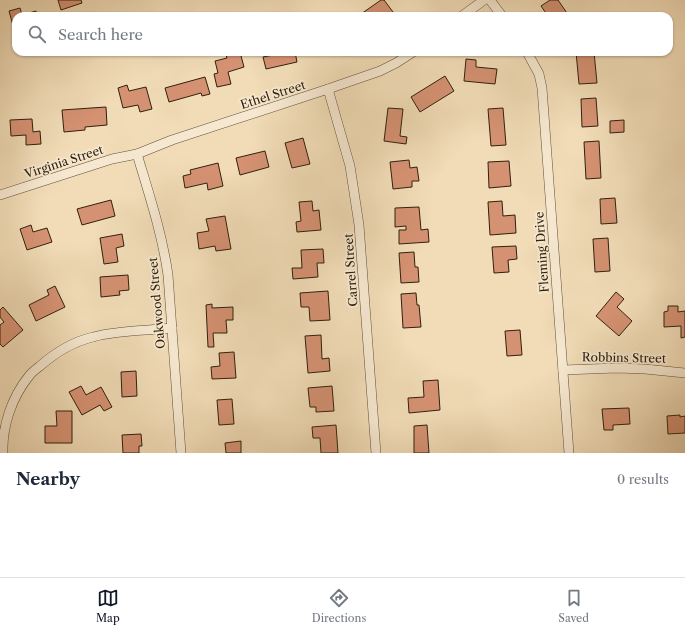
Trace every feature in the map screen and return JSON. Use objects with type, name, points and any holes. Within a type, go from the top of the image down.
[{"type":"street","points":[[468,12],[484,0]]},
{"type":"street","points":[[490,0],[499,12]]},
{"type":"street","name":"Ethel Street","points":[[137,154],[172,140],[328,90],[380,71],[407,56]]},
{"type":"street","name":"Fleming Drive","points":[[530,56],[539,74],[542,88],[569,453]]},
{"type":"street","name":"Carrel Street","points":[[328,90],[350,166],[358,218],[376,453]]},
{"type":"street","name":"Virginia Street","points":[[0,195],[112,159],[137,154]]},
{"type":"street","name":"Oakwood Street","points":[[137,154],[156,215],[164,252],[172,328],[181,453]]},
{"type":"street","points":[[3,453],[4,431],[15,399],[29,375],[50,357],[72,344],[94,337],[108,334],[172,328]]},
{"type":"street","name":"Robbins Street","points":[[563,370],[617,368],[685,373]]},
{"type":"building","points":[[58,0],[81,0],[82,3],[61,10]]},
{"type":"building","points":[[381,0],[384,0],[393,12],[364,12]]},
{"type":"building","points":[[550,0],[558,0],[566,12],[545,12],[541,6]]},
{"type":"building","points":[[20,8],[21,12],[12,12],[12,22],[9,11]]},
{"type":"building","points":[[226,56],[241,56],[244,67],[228,72],[231,84],[217,87],[214,74],[218,73],[215,61],[227,58]]},
{"type":"building","points":[[296,56],[297,62],[266,69],[263,57]]},
{"type":"building","points":[[576,56],[594,56],[597,83],[579,84]]},
{"type":"building","points":[[466,59],[476,60],[476,67],[497,69],[495,84],[464,81]]},
{"type":"building","points":[[445,76],[454,91],[420,112],[411,97]]},
{"type":"building","points":[[205,77],[210,94],[202,96],[201,93],[169,102],[165,88]]},
{"type":"building","points":[[127,85],[129,91],[146,87],[152,109],[140,112],[138,105],[123,108],[118,88]]},
{"type":"building","points":[[596,98],[598,126],[582,127],[581,99]]},
{"type":"building","points":[[106,107],[107,125],[85,127],[85,130],[64,132],[62,110]]},
{"type":"building","points":[[388,108],[403,109],[400,136],[407,137],[406,144],[384,141]]},
{"type":"building","points":[[503,108],[506,145],[491,146],[488,109]]},
{"type":"building","points":[[32,119],[33,132],[40,131],[41,144],[26,145],[26,135],[11,136],[10,120]]},
{"type":"building","points":[[624,120],[624,132],[610,133],[610,121]]},
{"type":"building","points":[[303,138],[310,164],[292,168],[285,143]]},
{"type":"building","points":[[599,141],[601,178],[586,179],[584,142]]},
{"type":"building","points":[[265,151],[269,167],[240,175],[236,158]]},
{"type":"building","points":[[409,160],[410,168],[417,167],[419,181],[412,181],[412,187],[393,189],[390,162]]},
{"type":"building","points":[[509,161],[511,186],[489,188],[488,162]]},
{"type":"building","points":[[218,163],[223,186],[208,190],[207,183],[185,188],[183,176],[191,174],[190,170]]},
{"type":"building","points":[[615,198],[617,223],[601,224],[600,199]]},
{"type":"building","points":[[111,200],[115,216],[82,225],[77,209]]},
{"type":"building","points":[[312,201],[313,211],[319,210],[321,230],[297,232],[296,222],[301,221],[299,202]]},
{"type":"building","points":[[502,201],[503,216],[515,215],[516,233],[490,235],[488,202]]},
{"type":"building","points":[[419,207],[421,230],[428,229],[429,242],[399,244],[399,230],[406,230],[406,226],[395,227],[395,208]]},
{"type":"building","points":[[225,216],[231,249],[216,251],[215,246],[199,249],[197,233],[209,231],[206,219]]},
{"type":"building","points":[[31,225],[33,232],[47,228],[52,242],[27,250],[20,229]]},
{"type":"building","points":[[122,234],[124,246],[116,248],[118,262],[104,264],[100,238]]},
{"type":"building","points":[[608,238],[610,271],[595,272],[593,239]]},
{"type":"building","points":[[516,246],[517,259],[508,260],[509,272],[494,273],[492,247]]},
{"type":"building","points":[[323,249],[324,263],[317,263],[318,277],[293,279],[292,268],[302,268],[301,250]]},
{"type":"building","points":[[414,252],[415,267],[418,267],[419,282],[401,283],[399,253]]},
{"type":"building","points":[[128,275],[129,290],[119,291],[120,295],[101,297],[100,277]]},
{"type":"building","points":[[55,286],[65,307],[36,321],[29,305],[49,295],[47,290]]},
{"type":"building","points":[[328,291],[330,320],[310,321],[309,307],[301,307],[300,293]]},
{"type":"building","points":[[616,292],[624,299],[617,307],[632,321],[619,336],[596,316]]},
{"type":"building","points":[[416,293],[417,305],[419,305],[421,327],[403,328],[401,294]]},
{"type":"building","points":[[212,304],[212,308],[233,307],[233,320],[226,320],[227,333],[213,333],[214,347],[208,347],[206,305]]},
{"type":"building","points":[[668,306],[678,306],[678,312],[685,311],[685,337],[681,338],[681,326],[664,327],[664,312],[668,311]]},
{"type":"building","points":[[3,307],[23,330],[3,347],[0,344],[0,325],[4,322],[0,317],[0,310]]},
{"type":"building","points":[[520,330],[522,355],[507,356],[505,331]]},
{"type":"building","points":[[321,335],[322,359],[329,358],[330,371],[308,373],[305,336]]},
{"type":"building","points":[[234,352],[236,378],[212,379],[211,367],[220,366],[219,353]]},
{"type":"building","points":[[136,371],[137,396],[122,397],[121,372]]},
{"type":"building","points":[[438,380],[440,410],[409,413],[408,398],[424,397],[423,381]]},
{"type":"building","points":[[81,386],[86,395],[101,387],[112,407],[104,411],[100,405],[82,415],[69,392]]},
{"type":"building","points":[[332,386],[334,411],[316,412],[316,407],[310,407],[308,388]]},
{"type":"building","points":[[232,399],[234,424],[219,425],[217,400]]},
{"type":"building","points":[[629,408],[630,424],[613,425],[613,430],[604,430],[602,409]]},
{"type":"building","points":[[56,411],[72,411],[72,443],[45,443],[45,426],[57,426]]},
{"type":"building","points":[[680,415],[680,417],[685,416],[685,433],[668,434],[667,416]]},
{"type":"building","points":[[336,425],[338,453],[321,453],[320,438],[313,438],[312,427]]},
{"type":"building","points":[[427,425],[429,453],[414,453],[414,426]]},
{"type":"building","points":[[141,434],[142,446],[139,446],[139,453],[123,453],[122,435]]},
{"type":"building","points":[[241,441],[241,453],[226,453],[225,443]]}]
